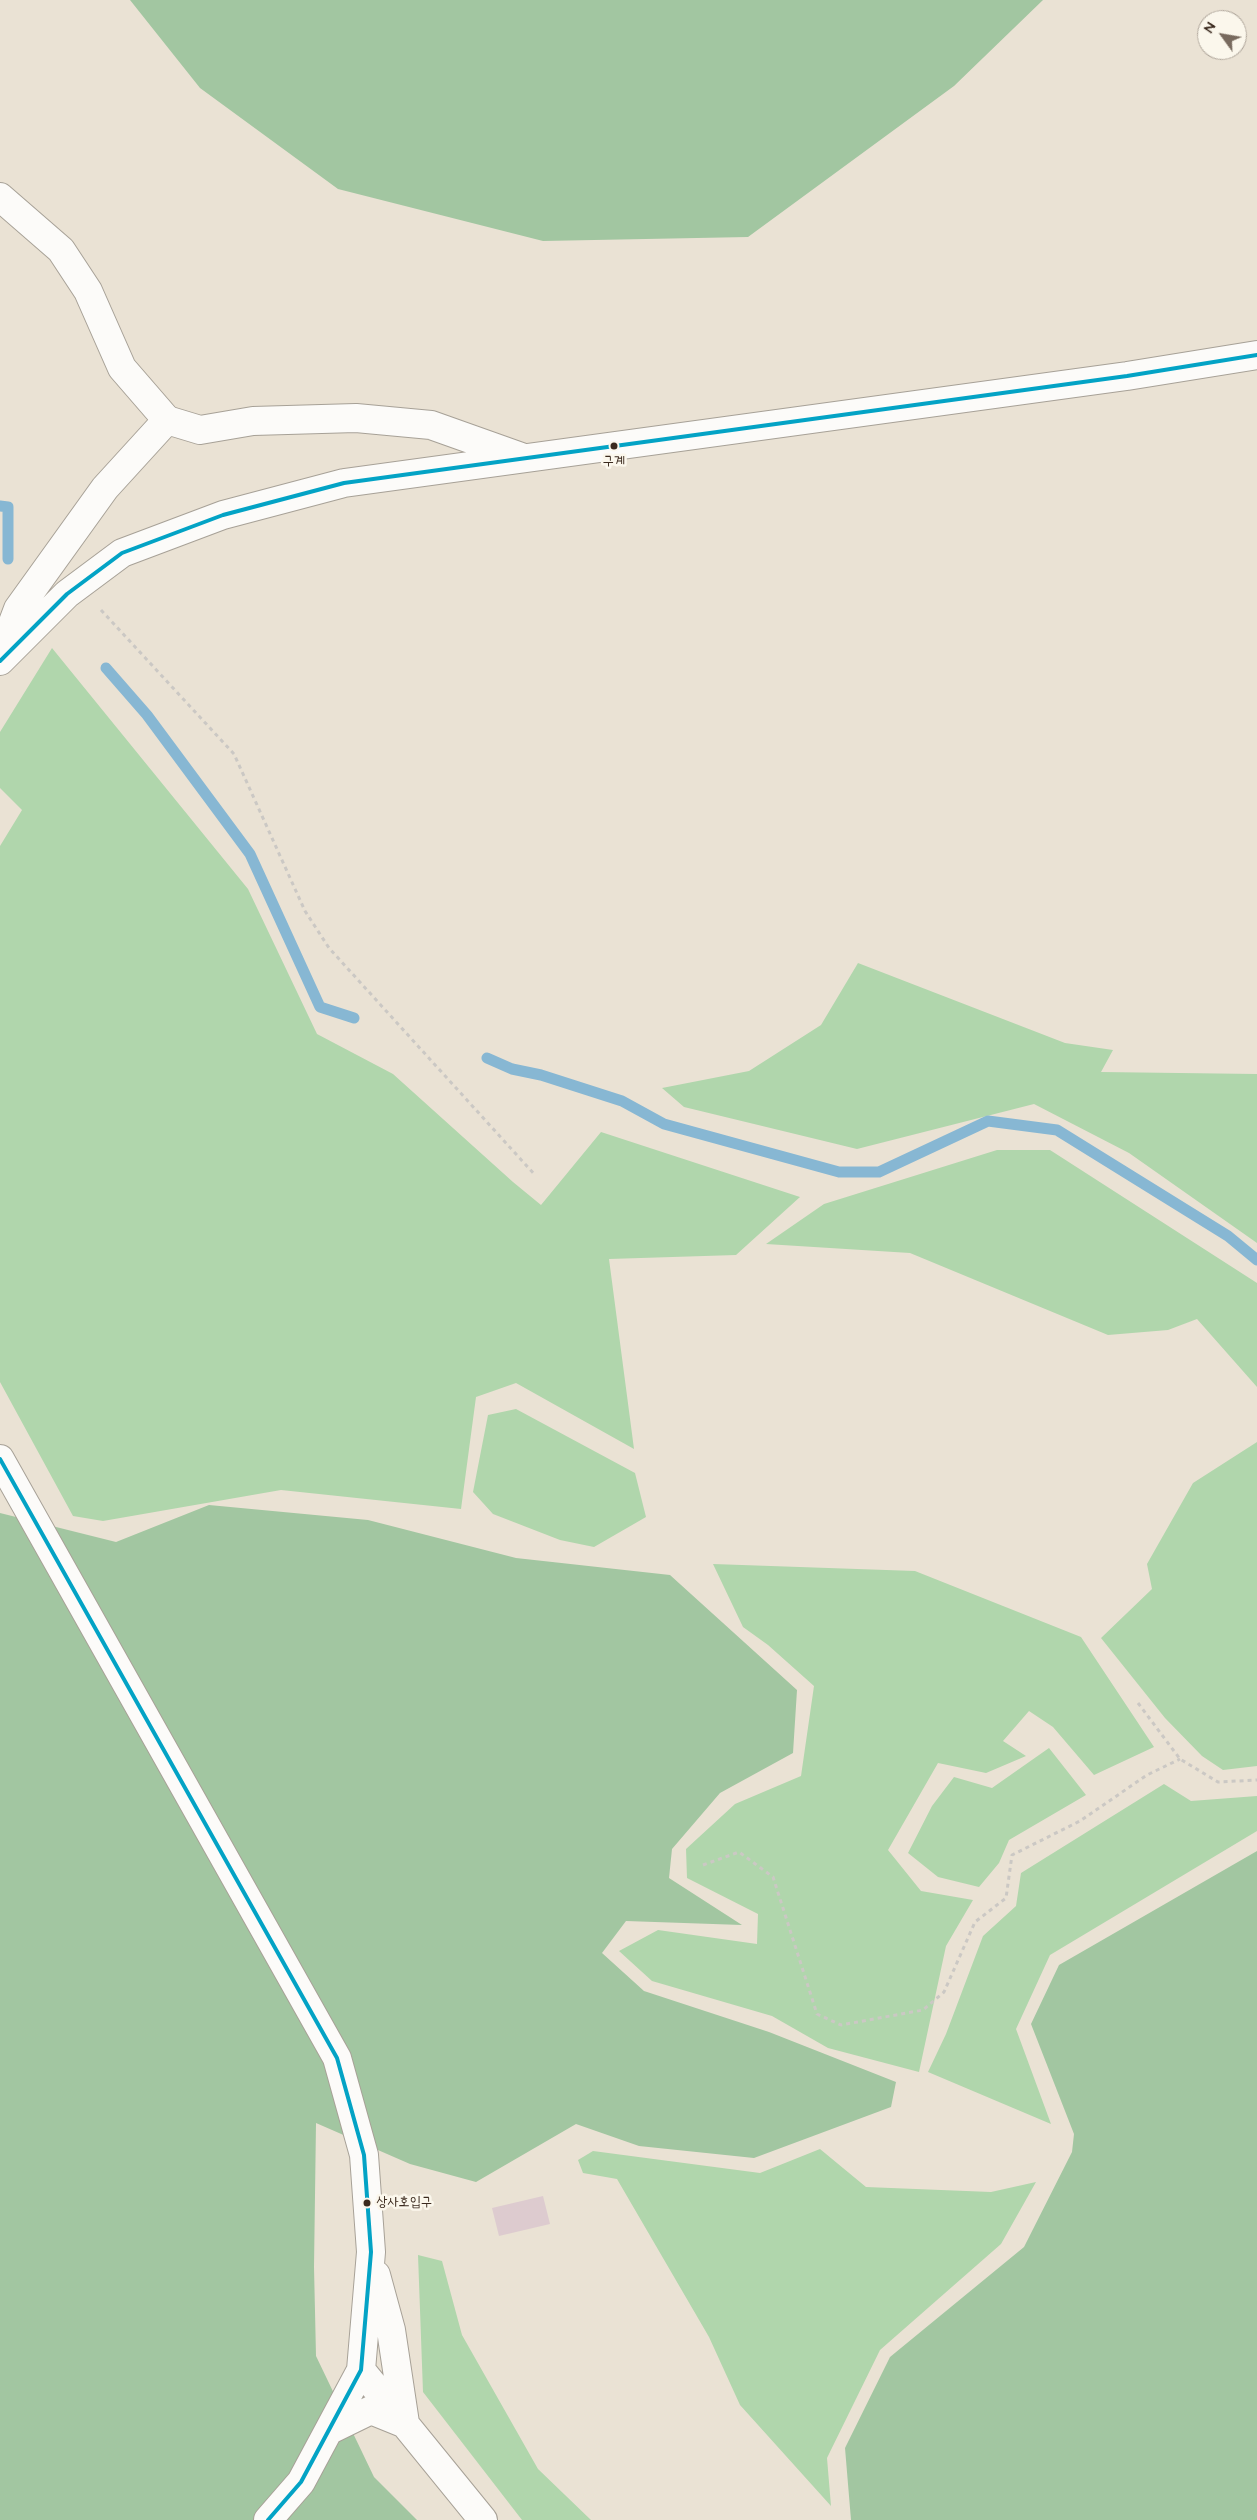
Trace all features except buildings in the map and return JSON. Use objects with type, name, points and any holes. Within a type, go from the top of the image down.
[{"type":"street","points":[[0,197],[61,250],[88,291],[122,368],[167,420],[200,430],[253,421],[356,418],[431,425],[526,459]]},
{"type":"street","points":[[0,661],[67,594],[122,553],[223,515],[344,483],[1127,376],[1257,355]]},
{"type":"street","points":[[0,656],[18,609],[106,488],[167,420]]},
{"type":"street","points":[[0,1459],[336,2058],[364,2155],[371,2258],[361,2370],[301,2482],[268,2520]]},
{"type":"street","points":[[371,2258],[391,2330],[405,2423]]},
{"type":"street","points":[[361,2370],[483,2520]]},
{"type":"street","points":[[330,2430],[371,2410],[405,2423]]},
{"type":"path","points":[[78,586],[234,754],[305,911],[329,948],[535,1175]]},
{"type":"path","points":[[1138,1702],[1180,1759],[1218,1782],[1257,1780]]},
{"type":"path","points":[[703,1865],[739,1852],[773,1877],[817,2014],[841,2025],[923,2010],[944,1992],[975,1922],[1006,1898],[1012,1855],[1080,1821],[1147,1775],[1180,1759]]},
{"type":"green space","points":[[130,0],[1043,0],[954,86],[748,237],[543,241],[338,189],[200,88]]},
{"type":"green space","points":[[52,648],[248,889],[317,1034],[393,1074],[541,1205],[601,1132],[800,1197],[736,1255],[609,1259],[634,1449],[516,1383],[476,1397],[461,1509],[281,1490],[103,1521],[73,1516],[0,1382],[0,846],[22,810],[0,788],[0,732]]},
{"type":"green space","points":[[858,963],[1065,1043],[1113,1050],[1101,1072],[1257,1074],[1257,1243],[1129,1153],[1034,1104],[857,1149],[684,1107],[662,1088],[749,1071],[821,1025]]},
{"type":"green space","points":[[997,1150],[1050,1150],[1257,1283],[1257,1387],[1197,1319],[1168,1330],[1108,1335],[910,1253],[766,1244],[824,1204]]},
{"type":"green space","points":[[516,1409],[635,1473],[646,1517],[594,1547],[560,1540],[493,1514],[473,1492],[488,1415]]},
{"type":"green space","points":[[1257,1442],[1257,1766],[1223,1770],[1202,1756],[1165,1718],[1101,1638],[1152,1589],[1147,1564],[1193,1483]]},
{"type":"green space","points":[[209,1505],[368,1520],[516,1558],[670,1575],[797,1690],[793,1753],[720,1793],[672,1849],[669,1878],[742,1925],[626,1921],[602,1953],[644,1991],[769,2032],[896,2082],[891,2107],[754,2158],[639,2146],[576,2124],[476,2182],[410,2164],[316,2123],[314,2267],[316,2356],[374,2477],[417,2520],[0,2520],[0,1513],[116,1542]]},
{"type":"green space","points":[[713,1564],[915,1571],[1081,1637],[1154,1747],[1094,1775],[1053,1727],[1029,1711],[1003,1741],[1026,1756],[986,1773],[938,1763],[888,1850],[921,1891],[973,1900],[946,1946],[919,2072],[828,2048],[772,2016],[652,1981],[619,1951],[658,1930],[757,1944],[758,1914],[687,1878],[686,1849],[735,1804],[801,1776],[814,1686],[768,1645],[743,1627]]},
{"type":"green space","points":[[1049,1748],[1086,1795],[1009,1840],[999,1863],[979,1887],[938,1877],[908,1853],[932,1806],[954,1777],[992,1788]]},
{"type":"green space","points":[[1164,1784],[1191,1801],[1257,1796],[1257,1831],[1050,1955],[1016,2029],[1051,2124],[928,2072],[946,2034],[983,1936],[1016,1906],[1021,1873]]},
{"type":"green space","points":[[1257,1851],[1257,2520],[851,2520],[845,2448],[890,2357],[1024,2247],[1072,2152],[1074,2134],[1031,2024],[1059,1965]]},
{"type":"green space","points":[[820,2149],[866,2187],[991,2192],[1036,2182],[1001,2244],[880,2350],[827,2458],[831,2506],[740,2405],[709,2337],[617,2179],[583,2173],[578,2160],[593,2151],[760,2173]]},
{"type":"green space","points":[[418,2255],[442,2261],[462,2335],[538,2469],[591,2520],[522,2520],[423,2392]]},
{"type":"waterway","points":[[0,506],[8,507],[8,559]]},
{"type":"waterway","points":[[106,668],[147,715],[250,854],[320,1007],[354,1018]]},
{"type":"waterway","points":[[487,1058],[512,1069],[541,1075],[622,1101],[664,1124],[839,1172],[879,1172],[988,1121],[1057,1130],[1228,1236],[1257,1260]]},
{"type":"transit line","points":[[0,661],[67,594],[122,553],[223,515],[344,483],[1127,376],[1257,355]]},
{"type":"transit line","points":[[0,1459],[337,2058],[364,2155],[371,2252],[361,2370],[301,2482],[268,2520]]},
{"type":"place","name":"구계","points":[[614,446]]},
{"type":"place","name":"상사호입구","points":[[367,2203]]}]
